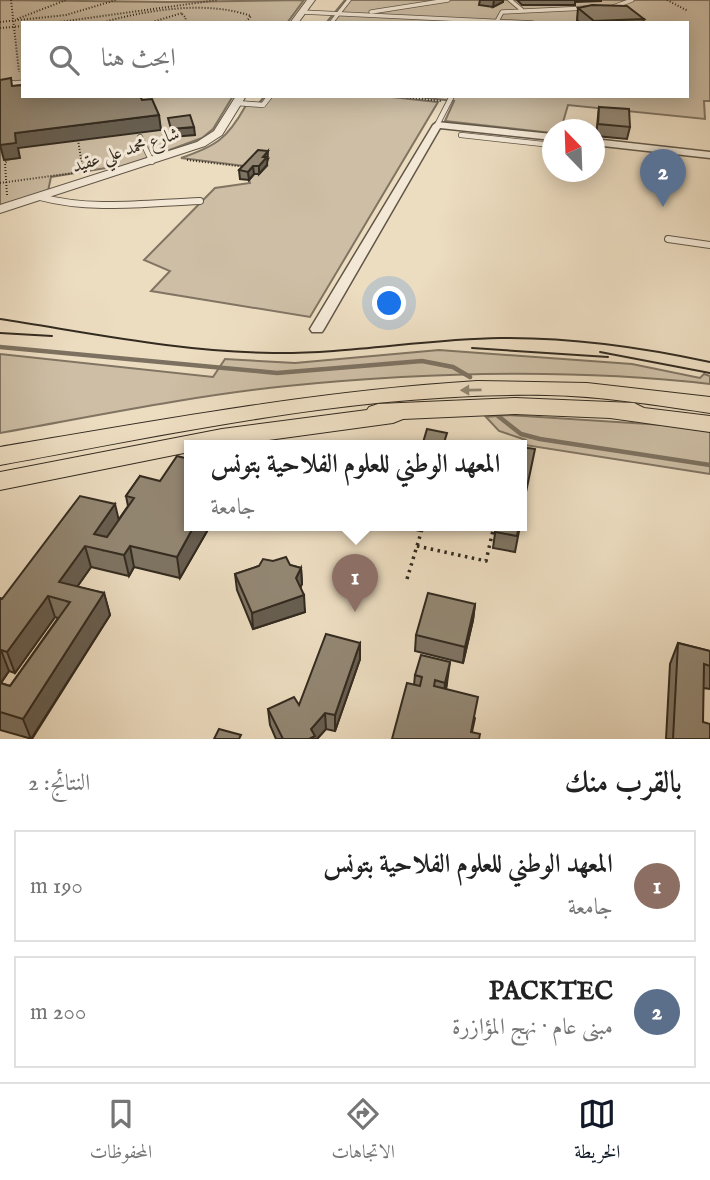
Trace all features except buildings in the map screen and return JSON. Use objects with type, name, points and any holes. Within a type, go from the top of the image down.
[{"type":"highway","points":[[0,456],[439,399],[548,388],[634,389],[710,396]]},
{"type":"highway","points":[[548,388],[710,405]]},
{"type":"highway","points":[[0,445],[238,406],[327,397],[439,399],[631,411],[710,422]]},
{"type":"highway","points":[[209,440],[439,399]]},
{"type":"highway","points":[[0,470],[126,440]]},
{"type":"highway","points":[[0,481],[90,466],[184,445]]},
{"type":"street","points":[[295,21],[311,0]]},
{"type":"street","name":"شارع محمد علي عقيد","points":[[4,205],[40,197],[166,158],[214,137],[239,100]]},
{"type":"street","points":[[317,328],[437,125],[542,136]]},
{"type":"street","points":[[605,143],[710,155]]},
{"type":"lane","points":[[333,21],[349,0]]},
{"type":"lane","points":[[357,14],[448,0]]},
{"type":"lane","points":[[510,0],[523,11]]},
{"type":"lane","points":[[605,8],[621,6],[632,0]]},
{"type":"lane","points":[[498,21],[502,12],[591,8]]},
{"type":"lane","points":[[302,12],[480,21]]},
{"type":"lane","points":[[0,85],[21,83]]},
{"type":"lane","points":[[239,100],[262,105],[268,98]]},
{"type":"lane","points":[[437,125],[451,98]]},
{"type":"lane","points":[[461,135],[542,144]]},
{"type":"lane","points":[[140,137],[152,162]]},
{"type":"lane","points":[[40,197],[55,202],[77,203],[200,201]]},
{"type":"lane","points":[[668,239],[710,245]]},
{"type":"path","points":[[10,0],[21,77]]},
{"type":"path","points":[[12,20],[66,0]]},
{"type":"path","points":[[0,22],[66,15],[116,0]]},
{"type":"path","points":[[67,21],[218,0]]},
{"type":"path","points":[[667,0],[688,11]]},
{"type":"path","points":[[106,16],[108,20],[232,9],[251,16],[247,21]]},
{"type":"path","points":[[155,21],[182,12]]},
{"type":"path","points":[[182,12],[185,21]]},
{"type":"path","points":[[0,28],[21,26]]},
{"type":"path","points":[[413,98],[448,102]]},
{"type":"path","points":[[78,140],[83,171]]},
{"type":"path","points":[[166,158],[248,167]]},
{"type":"path","points":[[0,163],[7,161],[4,205]]},
{"type":"path","points":[[407,579],[422,531]]},
{"type":"path","points":[[417,546],[486,561],[493,531]]},
{"type":"shaded area","points":[[0,0],[304,0],[288,21],[21,21],[21,97],[16,100],[0,94]]},
{"type":"shaded area","points":[[345,0],[710,0],[710,101],[704,101],[705,119],[568,105],[564,119],[542,119],[542,132],[445,121],[454,101],[428,98],[689,98],[689,21],[328,21]]},
{"type":"shaded area","points":[[131,98],[232,98],[213,129],[202,138],[115,170],[106,168],[51,177],[48,191],[0,205],[0,105],[5,160],[19,158],[18,148]]},
{"type":"shaded area","points":[[263,98],[401,98],[438,102],[310,317],[151,291],[170,271],[144,260],[215,188],[250,183],[249,180],[254,174],[259,174],[267,166],[263,165],[268,160],[252,167],[181,158],[212,145],[226,134],[239,118],[245,107],[244,102],[259,103]]},
{"type":"shaded area","points":[[439,350],[632,364],[700,378],[704,374],[710,376],[710,384],[551,374],[446,375],[340,381],[215,395],[0,433],[0,354],[213,377],[225,359],[295,363]]},
{"type":"shaded area","points":[[508,415],[710,428],[710,474],[527,445],[527,440],[499,431],[486,417]]},
{"type":"waterway","points":[[0,347],[277,373],[422,361],[453,367],[470,377]]},
{"type":"waterway","points":[[498,416],[521,434],[540,439],[710,465]]},
{"type":"tram line","points":[[0,319],[136,341],[239,352],[301,353],[472,339],[527,338],[606,344],[710,362]]},
{"type":"tram line","points":[[0,333],[52,336]]},
{"type":"tram line","points":[[472,348],[608,357]]},
{"type":"tram line","points":[[600,352],[710,373]]},
{"type":"place","name":"PACKTEC","points":[[663,207]]},
{"type":"place","name":"المعهد الوطني للعلوم الفلاحية بتونس","points":[[355,612]]}]
